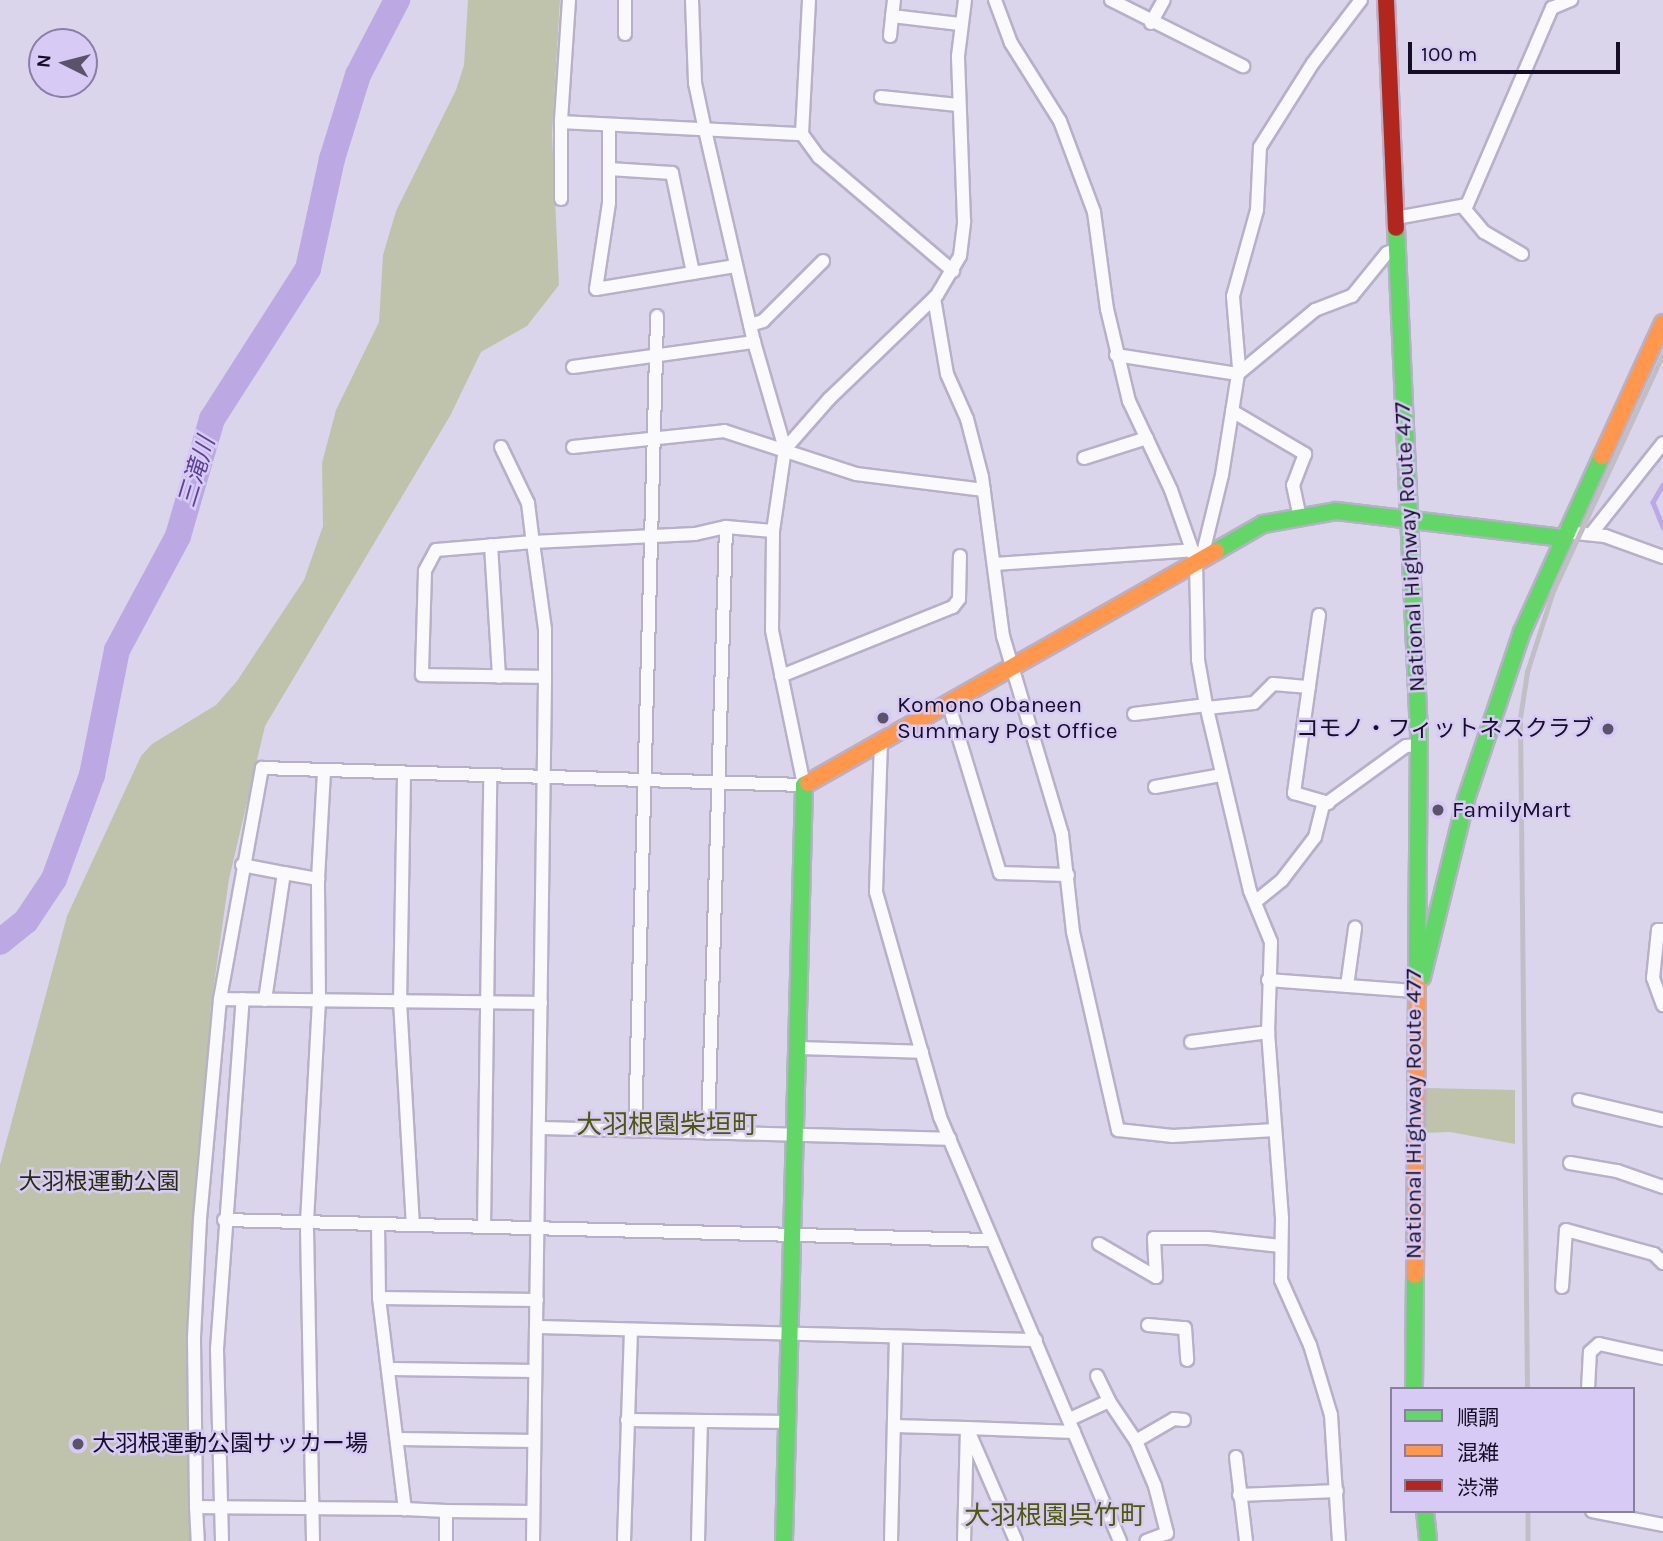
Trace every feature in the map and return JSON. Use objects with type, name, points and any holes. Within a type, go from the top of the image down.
[{"type":"main road","name":"National Highway Route 477","points":[[1387,0],[1419,745],[1414,1387]]},
{"type":"main road","points":[[1415,991],[1492,718],[1564,535],[1663,323]]},
{"type":"main road","points":[[784,1541],[804,785],[1197,556],[1263,524],[1299,514],[1336,511],[1564,535]]},
{"type":"main road","points":[[1425,1513],[1428,1541]]},
{"type":"street","points":[[561,199],[561,122],[569,0]]},
{"type":"street","points":[[625,0],[625,34]]},
{"type":"street","points":[[198,1541],[194,1339],[200,1219],[220,999],[242,865],[262,768],[404,776],[804,785],[772,630],[774,531],[785,449],[754,342],[695,83],[692,0]]},
{"type":"street","points":[[809,0],[802,134],[819,157],[953,271]]},
{"type":"street","points":[[890,36],[894,0]]},
{"type":"street","points":[[785,449],[829,399],[934,298],[953,271],[964,241],[958,105],[960,24],[965,0]]},
{"type":"street","points":[[995,0],[1011,43],[1060,121],[1094,212],[1116,355],[1129,401],[1197,556]]},
{"type":"street","points":[[1111,0],[1151,23],[1243,66]]},
{"type":"street","points":[[1151,23],[1164,0]]},
{"type":"street","points":[[1339,1541],[1331,1415],[1310,1345],[1281,1280],[1268,1032],[1270,933],[1255,902],[1206,707],[1198,660],[1197,556],[1232,411],[1238,374],[1233,296],[1257,210],[1260,147],[1313,62],[1361,0]]},
{"type":"street","points":[[1463,207],[1552,8],[1571,0]]},
{"type":"street","points":[[892,16],[960,24]]},
{"type":"street","points":[[881,97],[958,105]]},
{"type":"street","points":[[561,122],[802,134]]},
{"type":"street","points":[[609,125],[609,203],[596,289],[736,266]]},
{"type":"street","points":[[609,169],[673,173],[693,273]]},
{"type":"street","points":[[1396,218],[1463,207]]},
{"type":"street","points":[[1463,207],[1484,232],[1522,254]]},
{"type":"street","points":[[1116,355],[1238,374],[1315,310],[1352,296],[1387,253],[1397,249]]},
{"type":"street","points":[[750,325],[764,321],[822,261]]},
{"type":"street","points":[[934,298],[945,367],[967,419],[984,490],[1003,636],[1062,834],[1073,932],[1118,1130],[1173,1136],[1275,1130]]},
{"type":"street","points":[[635,1130],[649,534],[657,316]]},
{"type":"street","points":[[573,366],[655,358],[754,342]]},
{"type":"street","points":[[1232,411],[1305,454],[1293,485],[1299,514]]},
{"type":"street","points":[[573,447],[724,431],[856,474],[984,490]]},
{"type":"street","points":[[1084,458],[1147,438]]},
{"type":"street","points":[[1591,534],[1663,443]]},
{"type":"street","points":[[501,447],[528,503],[545,629],[533,1541]]},
{"type":"street","points":[[545,677],[422,675],[425,571],[436,550],[649,534],[695,534],[726,527],[774,531]]},
{"type":"street","points":[[708,1133],[715,783],[726,527]]},
{"type":"street","points":[[1564,535],[1591,534],[1663,557]]},
{"type":"street","points":[[491,545],[499,677]]},
{"type":"street","points":[[781,676],[953,607],[959,599],[960,556]]},
{"type":"street","points":[[995,564],[1197,556]]},
{"type":"street","points":[[1318,615],[1294,793],[1329,803]]},
{"type":"street","points":[[1134,714],[1254,703],[1273,684],[1309,687]]},
{"type":"street","points":[[948,702],[1000,873],[1068,875]]},
{"type":"street","points":[[881,741],[876,892],[922,1052],[950,1139],[990,1240],[1037,1340],[1120,1541]]},
{"type":"street","points":[[1255,902],[1282,880],[1315,837],[1323,806],[1406,746],[1419,745]]},
{"type":"street","points":[[313,1541],[307,1222],[319,1000],[318,879],[324,773]]},
{"type":"street","points":[[1155,787],[1222,775]]},
{"type":"street","points":[[404,776],[400,1001],[412,1224]]},
{"type":"street","points":[[484,1227],[490,778]]},
{"type":"street","points":[[242,865],[318,879]]},
{"type":"street","points":[[265,1000],[284,873]]},
{"type":"street","points":[[1347,986],[1355,929]]},
{"type":"street","points":[[1663,930],[1658,930],[1653,978],[1663,1005]]},
{"type":"street","points":[[1268,980],[1415,991]]},
{"type":"street","points":[[220,999],[541,1003]]},
{"type":"street","points":[[222,1541],[219,1508],[217,1349],[224,1220],[243,999]]},
{"type":"street","points":[[1191,1042],[1268,1032]]},
{"type":"street","points":[[797,1048],[922,1052]]},
{"type":"street","points":[[1579,1100],[1663,1119]]},
{"type":"street","points":[[539,1128],[950,1139]]},
{"type":"street","points":[[1570,1163],[1617,1171],[1663,1187]]},
{"type":"street","points":[[224,1220],[990,1240]]},
{"type":"street","points":[[378,1224],[379,1298],[391,1369],[405,1509]]},
{"type":"street","points":[[1562,1287],[1566,1230],[1654,1254],[1663,1263]]},
{"type":"street","points":[[1099,1244],[1156,1277],[1154,1238],[1209,1238],[1280,1246]]},
{"type":"street","points":[[379,1298],[537,1300]]},
{"type":"street","points":[[1148,1325],[1185,1328],[1187,1360]]},
{"type":"street","points":[[536,1327],[1037,1340]]},
{"type":"street","points":[[624,1541],[631,1330]]},
{"type":"street","points":[[891,1541],[896,1336]]},
{"type":"street","points":[[1588,1387],[1590,1352],[1599,1344],[1663,1357]]},
{"type":"street","points":[[391,1369],[535,1371]]},
{"type":"street","points":[[1097,1376],[1109,1401],[1136,1441],[1155,1486],[1167,1533],[1146,1541]]},
{"type":"street","points":[[894,1426],[1072,1425],[1109,1401]]},
{"type":"street","points":[[1136,1441],[1174,1419],[1184,1420]]},
{"type":"street","points":[[627,1420],[788,1422]]},
{"type":"street","points":[[698,1541],[701,1422]]},
{"type":"street","points":[[964,1541],[967,1427]]},
{"type":"street","points":[[967,1427],[1016,1541]]},
{"type":"street","points":[[399,1440],[534,1441]]},
{"type":"street","points":[[1236,1457],[1246,1541]]},
{"type":"street","points":[[1239,1495],[1337,1492]]},
{"type":"street","points":[[196,1507],[533,1512]]},
{"type":"street","points":[[446,1511],[446,1541]]},
{"type":"street","points":[[1603,1513],[1663,1524]]},
{"type":"green space","name":"大羽根運動公園","points":[[468,0],[560,0],[552,134],[559,285],[527,326],[481,352],[450,416],[265,726],[229,879],[211,1005],[187,1336],[190,1541],[0,1541],[0,1165],[67,916],[141,756],[152,744],[216,705],[237,681],[304,580],[323,526],[322,463],[336,410],[379,322],[383,255],[396,211],[456,90],[464,65]]},
{"type":"green space","points":[[1426,1088],[1515,1090],[1515,1144],[1450,1132],[1423,1133]]},
{"type":"waterway","name":"三滝川","points":[[0,942],[26,921],[54,879],[92,775],[117,650],[178,536],[212,419],[308,269],[332,159],[358,75],[397,0]]},
{"type":"waterway","points":[[1663,485],[1653,502],[1663,527]]},
{"type":"railway","points":[[1527,1387],[1520,718],[1527,672],[1553,591],[1663,354]]},
{"type":"railway","points":[[1528,1513],[1528,1541]]},
{"type":"traffic: fast","points":[[1396,228],[1419,735],[1417,985]]},
{"type":"traffic: fast","points":[[1422,977],[1466,799],[1522,632],[1602,456]]},
{"type":"traffic: fast","points":[[1216,551],[1263,524],[1336,511],[1563,538]]},
{"type":"traffic: fast","points":[[784,1541],[804,785],[808,783]]},
{"type":"traffic: fast","points":[[1414,1387],[1415,1275]]},
{"type":"traffic: fast","points":[[1425,1513],[1428,1541]]},
{"type":"traffic: slow","points":[[1602,456],[1663,323]]},
{"type":"traffic: slow","points":[[808,783],[1216,551]]},
{"type":"traffic: slow","points":[[1415,1275],[1417,985]]},
{"type":"traffic: jam","points":[[1386,0],[1396,228]]},
{"type":"place","name":"Komono Obaneen Summary Post Office","points":[[883,718]]},
{"type":"place","name":"コモノ・フィットネスクラブ","points":[[1608,729]]},
{"type":"place","name":"FamilyMart","points":[[1438,810]]},
{"type":"place","name":"大羽根運動公園サッカー場","points":[[78,1444]]},
{"type":"district","name":"大羽根園柴垣町","points":[[667,1125]]},
{"type":"district","name":"大羽根園呉竹町","points":[[1055,1516]]}]
